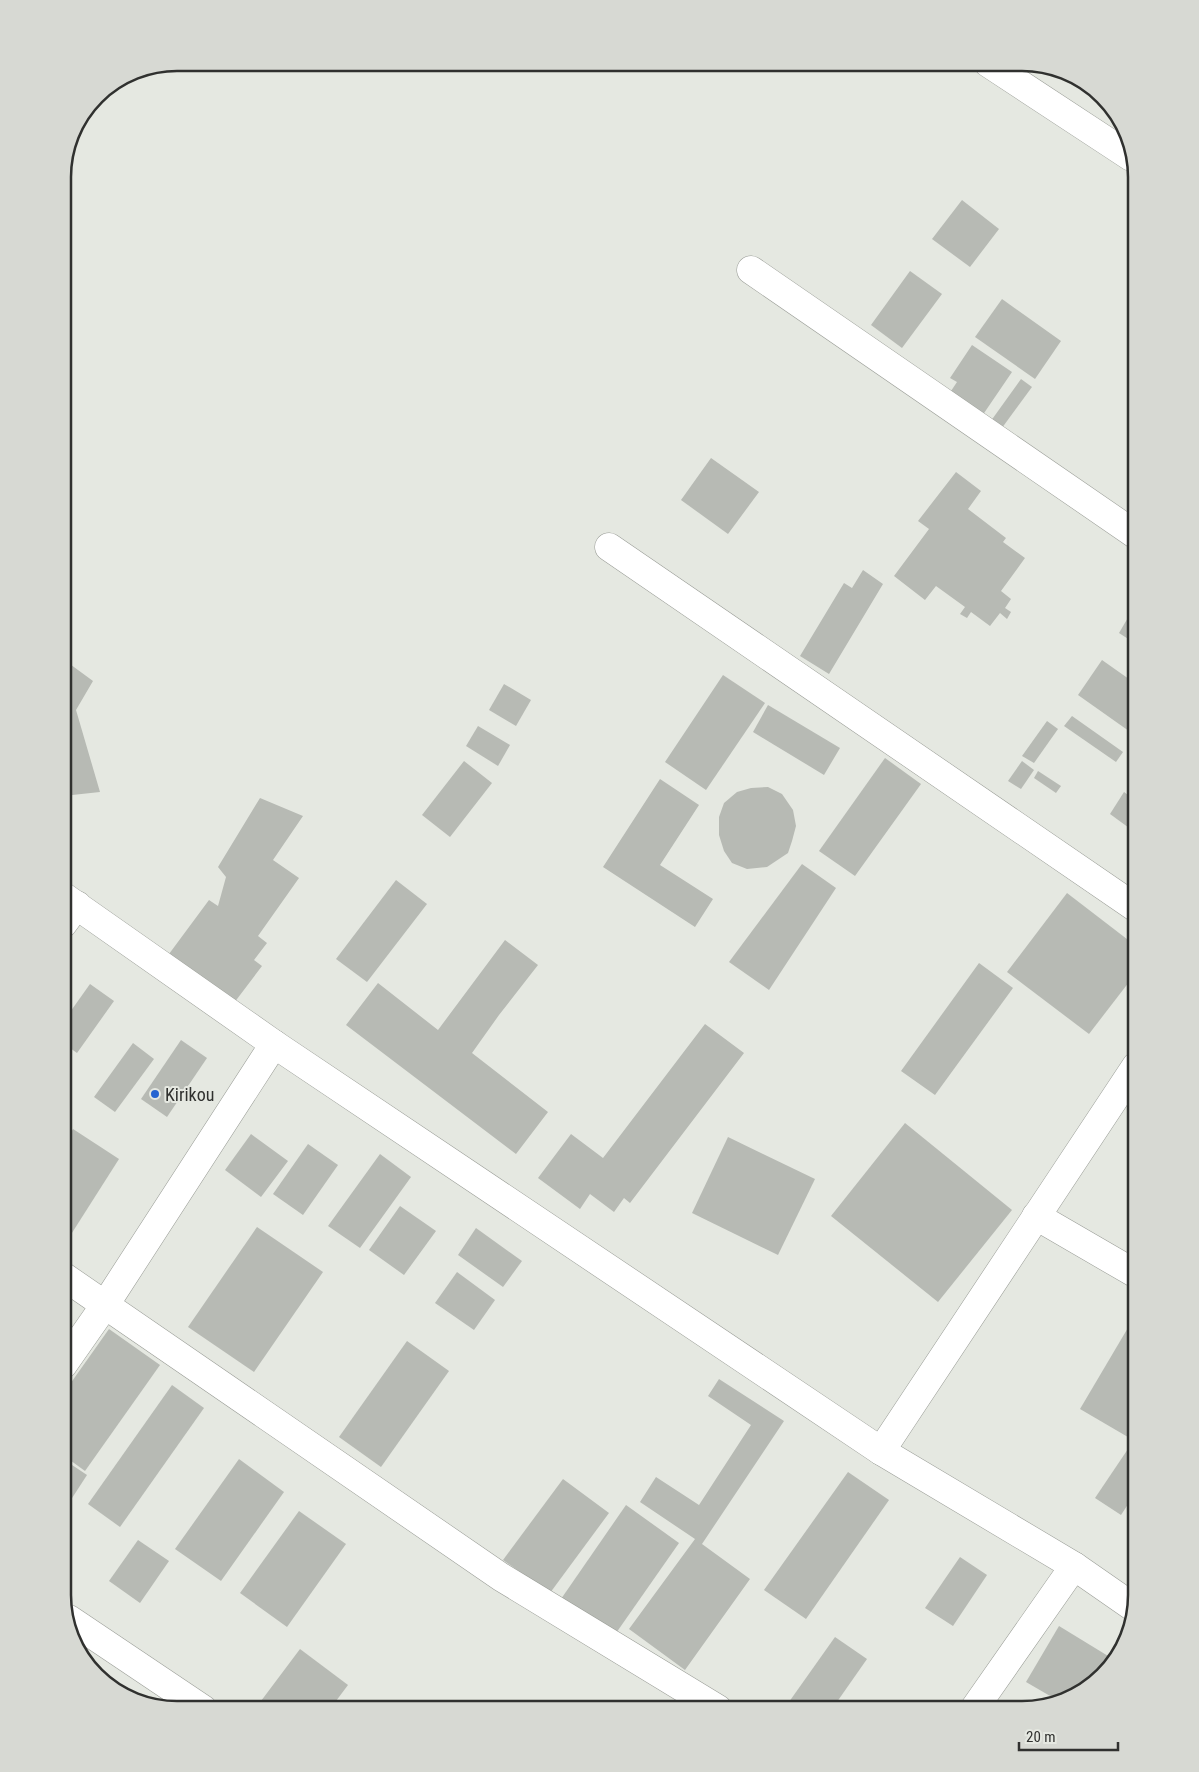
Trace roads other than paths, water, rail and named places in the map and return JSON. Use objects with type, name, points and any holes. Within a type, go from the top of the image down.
[{"type":"street","points":[[1000,71],[1125,153]]},
{"type":"street","points":[[751,270],[1128,529]]},
{"type":"street","points":[[609,547],[1128,903]]},
{"type":"street","points":[[71,911],[274,1044],[881,1451],[1074,1566],[1127,1603]]},
{"type":"street","points":[[71,1352],[105,1305],[274,1044]]},
{"type":"street","points":[[881,1451],[1128,1078]]},
{"type":"street","points":[[1036,1216],[1128,1269]]},
{"type":"street","points":[[71,1282],[501,1577],[705,1701]]},
{"type":"street","points":[[980,1701],[1074,1566]]},
{"type":"street","points":[[75,1623],[191,1701]]},
{"type":"place","name":"Kirikou","points":[[155,1094]]}]
